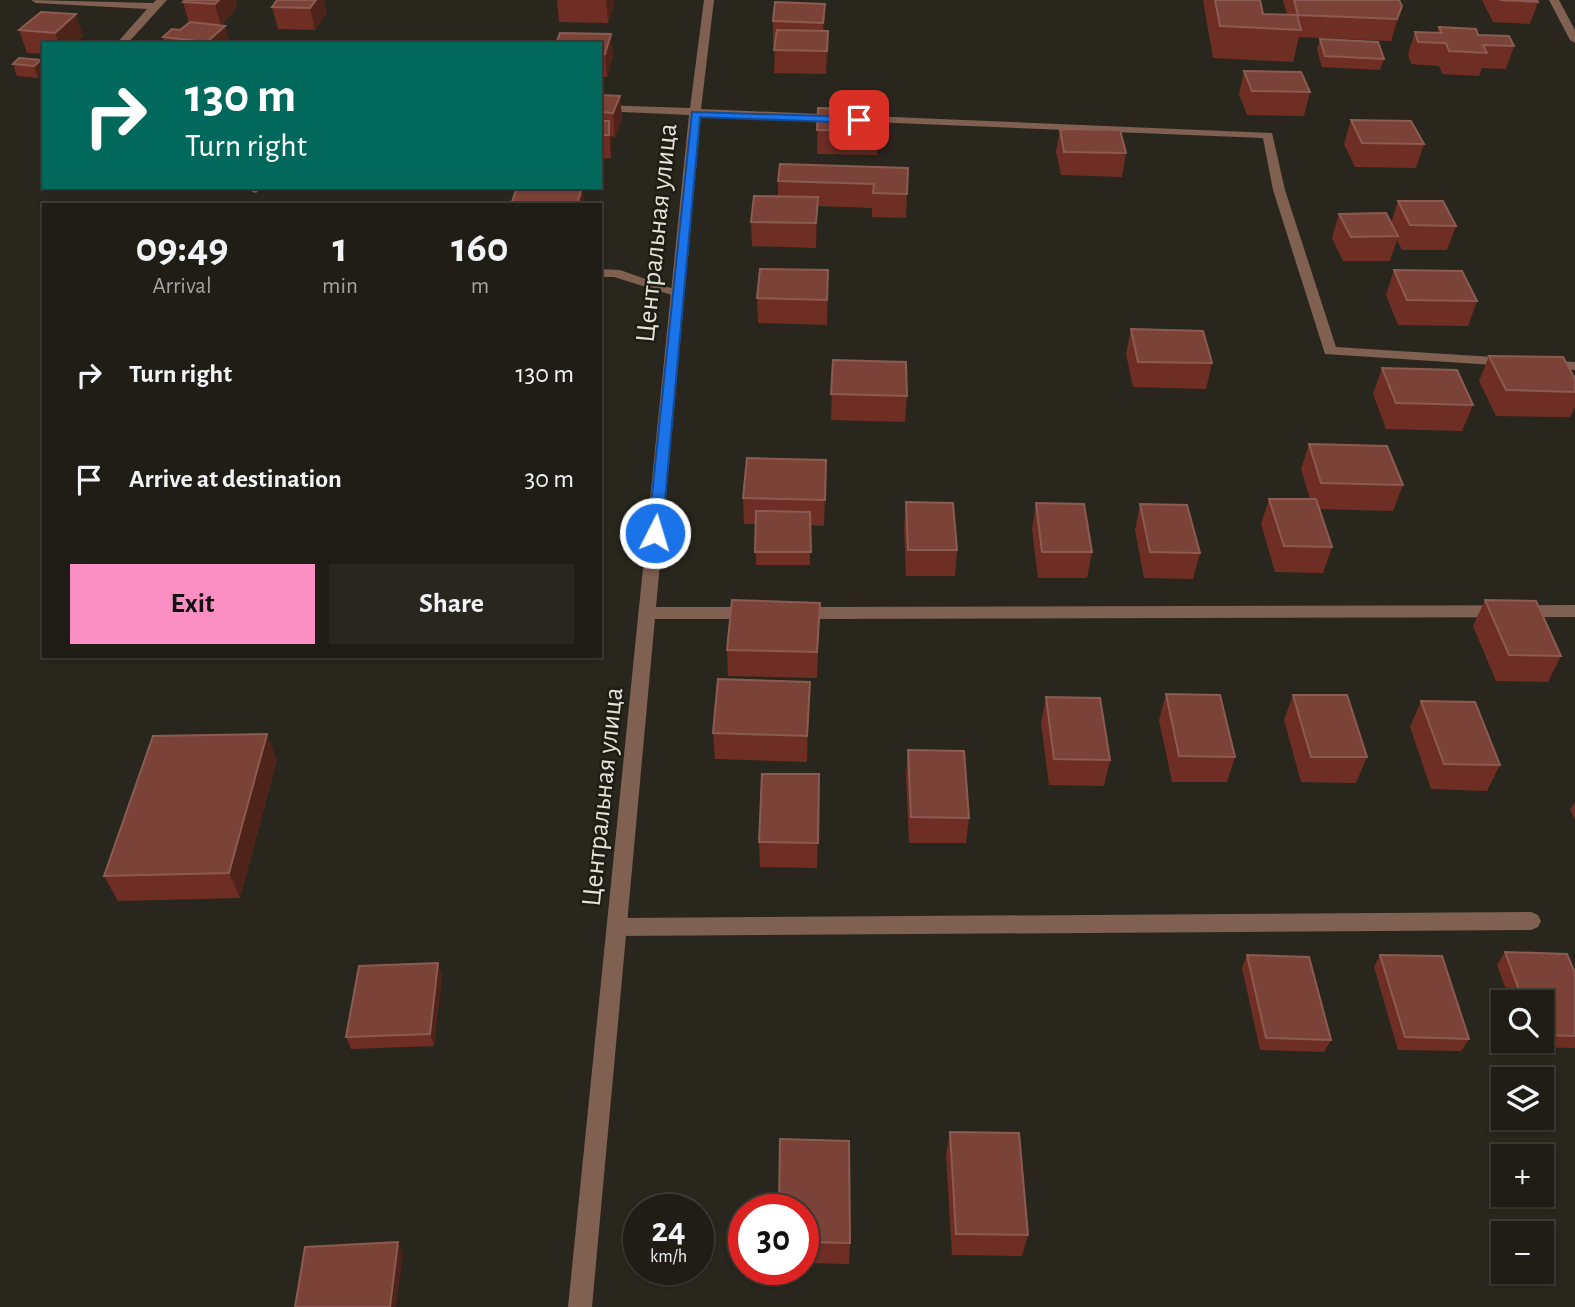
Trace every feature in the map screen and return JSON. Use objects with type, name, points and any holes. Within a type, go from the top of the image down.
[{"type":"street","points":[[36,0],[158,3]]},
{"type":"street","name":"Центральная улица","points":[[580,1307],[695,114],[709,0]]},
{"type":"street","points":[[1555,0],[1575,40]]},
{"type":"street","points":[[123,42],[158,3]]},
{"type":"street","points":[[602,108],[695,114],[1268,135],[1279,190],[1330,351],[1575,366]]},
{"type":"street","points":[[602,272],[615,273],[678,293]]},
{"type":"street","points":[[647,613],[1575,611]]},
{"type":"street","points":[[617,926],[1531,921]]},
{"type":"building","points":[[219,0],[215,4],[183,2]]},
{"type":"building","points":[[277,0],[316,0],[310,8],[272,7]]},
{"type":"building","points":[[1215,0],[1260,0],[1263,14],[1297,15],[1301,30],[1220,26]]},
{"type":"building","points":[[1294,0],[1399,0],[1402,6],[1397,19],[1298,15]]},
{"type":"building","points":[[1500,0],[1537,0],[1538,2]]},
{"type":"building","points":[[775,2],[825,4],[823,23],[773,21]]},
{"type":"building","points":[[41,12],[76,14],[55,33],[19,30]]},
{"type":"building","points":[[190,22],[225,26],[207,42],[163,37],[172,29],[180,30]]},
{"type":"building","points":[[1439,27],[1476,29],[1478,35],[1509,36],[1514,46],[1483,45],[1487,53],[1449,51],[1446,43],[1418,42],[1415,32],[1442,33]]},
{"type":"building","points":[[777,30],[828,31],[827,51],[774,50]]},
{"type":"building","points":[[560,33],[611,34],[605,54],[602,54],[602,42],[557,42]]},
{"type":"building","points":[[1320,39],[1378,42],[1384,59],[1325,56]]},
{"type":"building","points":[[19,58],[41,60],[34,66],[13,64]]},
{"type":"building","points":[[1244,71],[1301,72],[1310,92],[1252,91]]},
{"type":"building","points":[[602,95],[620,96],[613,113],[602,112]]},
{"type":"building","points":[[818,108],[877,109],[878,131],[817,130]]},
{"type":"building","points":[[1351,120],[1411,121],[1424,144],[1362,143]]},
{"type":"building","points":[[602,121],[609,121],[609,135],[602,135]]},
{"type":"building","points":[[1060,129],[1120,130],[1126,153],[1064,152]]},
{"type":"building","points":[[780,164],[908,168],[907,194],[873,193],[874,184],[778,181]]},
{"type":"building","points":[[516,189],[581,189],[578,203],[512,203]]},
{"type":"building","points":[[754,196],[818,197],[816,223],[751,222]]},
{"type":"building","points":[[1398,201],[1443,201],[1456,226],[1410,225]]},
{"type":"building","points":[[1386,213],[1398,236],[1351,237],[1339,214]]},
{"type":"building","points":[[760,269],[828,270],[827,300],[757,298]]},
{"type":"building","points":[[1394,270],[1462,271],[1477,301],[1407,300]]},
{"type":"building","points":[[1131,329],[1203,331],[1212,363],[1138,362]]},
{"type":"building","points":[[1489,356],[1563,357],[1575,379],[1575,392],[1506,390]]},
{"type":"building","points":[[833,360],[906,362],[907,396],[831,394]]},
{"type":"building","points":[[1382,368],[1457,370],[1473,405],[1396,403]]},
{"type":"building","points":[[1309,444],[1387,446],[1403,485],[1321,483]]},
{"type":"building","points":[[747,458],[826,460],[825,500],[743,498]]},
{"type":"building","points":[[1269,499],[1316,499],[1332,547],[1284,546]]},
{"type":"building","points":[[906,502],[953,503],[957,550],[908,550]]},
{"type":"building","points":[[1036,503],[1084,504],[1092,552],[1042,552]]},
{"type":"building","points":[[1140,504],[1187,505],[1200,553],[1150,552]]},
{"type":"building","points":[[756,511],[810,512],[811,552],[755,552]]},
{"type":"building","points":[[732,600],[820,603],[817,652],[727,650]]},
{"type":"building","points":[[1485,600],[1536,601],[1561,656],[1509,655]]},
{"type":"building","points":[[718,679],[810,682],[807,736],[713,733]]},
{"type":"building","points":[[1166,694],[1220,695],[1235,757],[1179,756]]},
{"type":"building","points":[[1293,695],[1347,695],[1367,757],[1311,757]]},
{"type":"building","points":[[1046,697],[1100,698],[1110,760],[1054,759]]},
{"type":"building","points":[[1421,701],[1475,702],[1500,765],[1444,764]]},
{"type":"building","points":[[267,734],[229,873],[104,876],[153,736]]},
{"type":"building","points":[[908,750],[964,751],[969,818],[911,817]]},
{"type":"building","points":[[762,774],[819,774],[818,843],[759,842]]},
{"type":"building","points":[[1505,952],[1567,954],[1575,973],[1575,1036],[1554,1035],[1554,990],[1519,990]]},
{"type":"building","points":[[1247,955],[1309,957],[1331,1040],[1266,1038]]},
{"type":"building","points":[[1380,955],[1442,956],[1469,1039],[1405,1037]]},
{"type":"building","points":[[438,963],[430,1034],[346,1037],[359,966]]},
{"type":"building","points":[[950,1132],[1019,1133],[1028,1235],[956,1234]]},
{"type":"building","points":[[780,1139],[849,1141],[850,1243],[819,1242],[819,1194],[779,1194]]},
{"type":"building","points":[[398,1242],[390,1307],[295,1307],[305,1247]]},
{"type":"route","points":[[655,533],[695,114],[859,120]]}]
